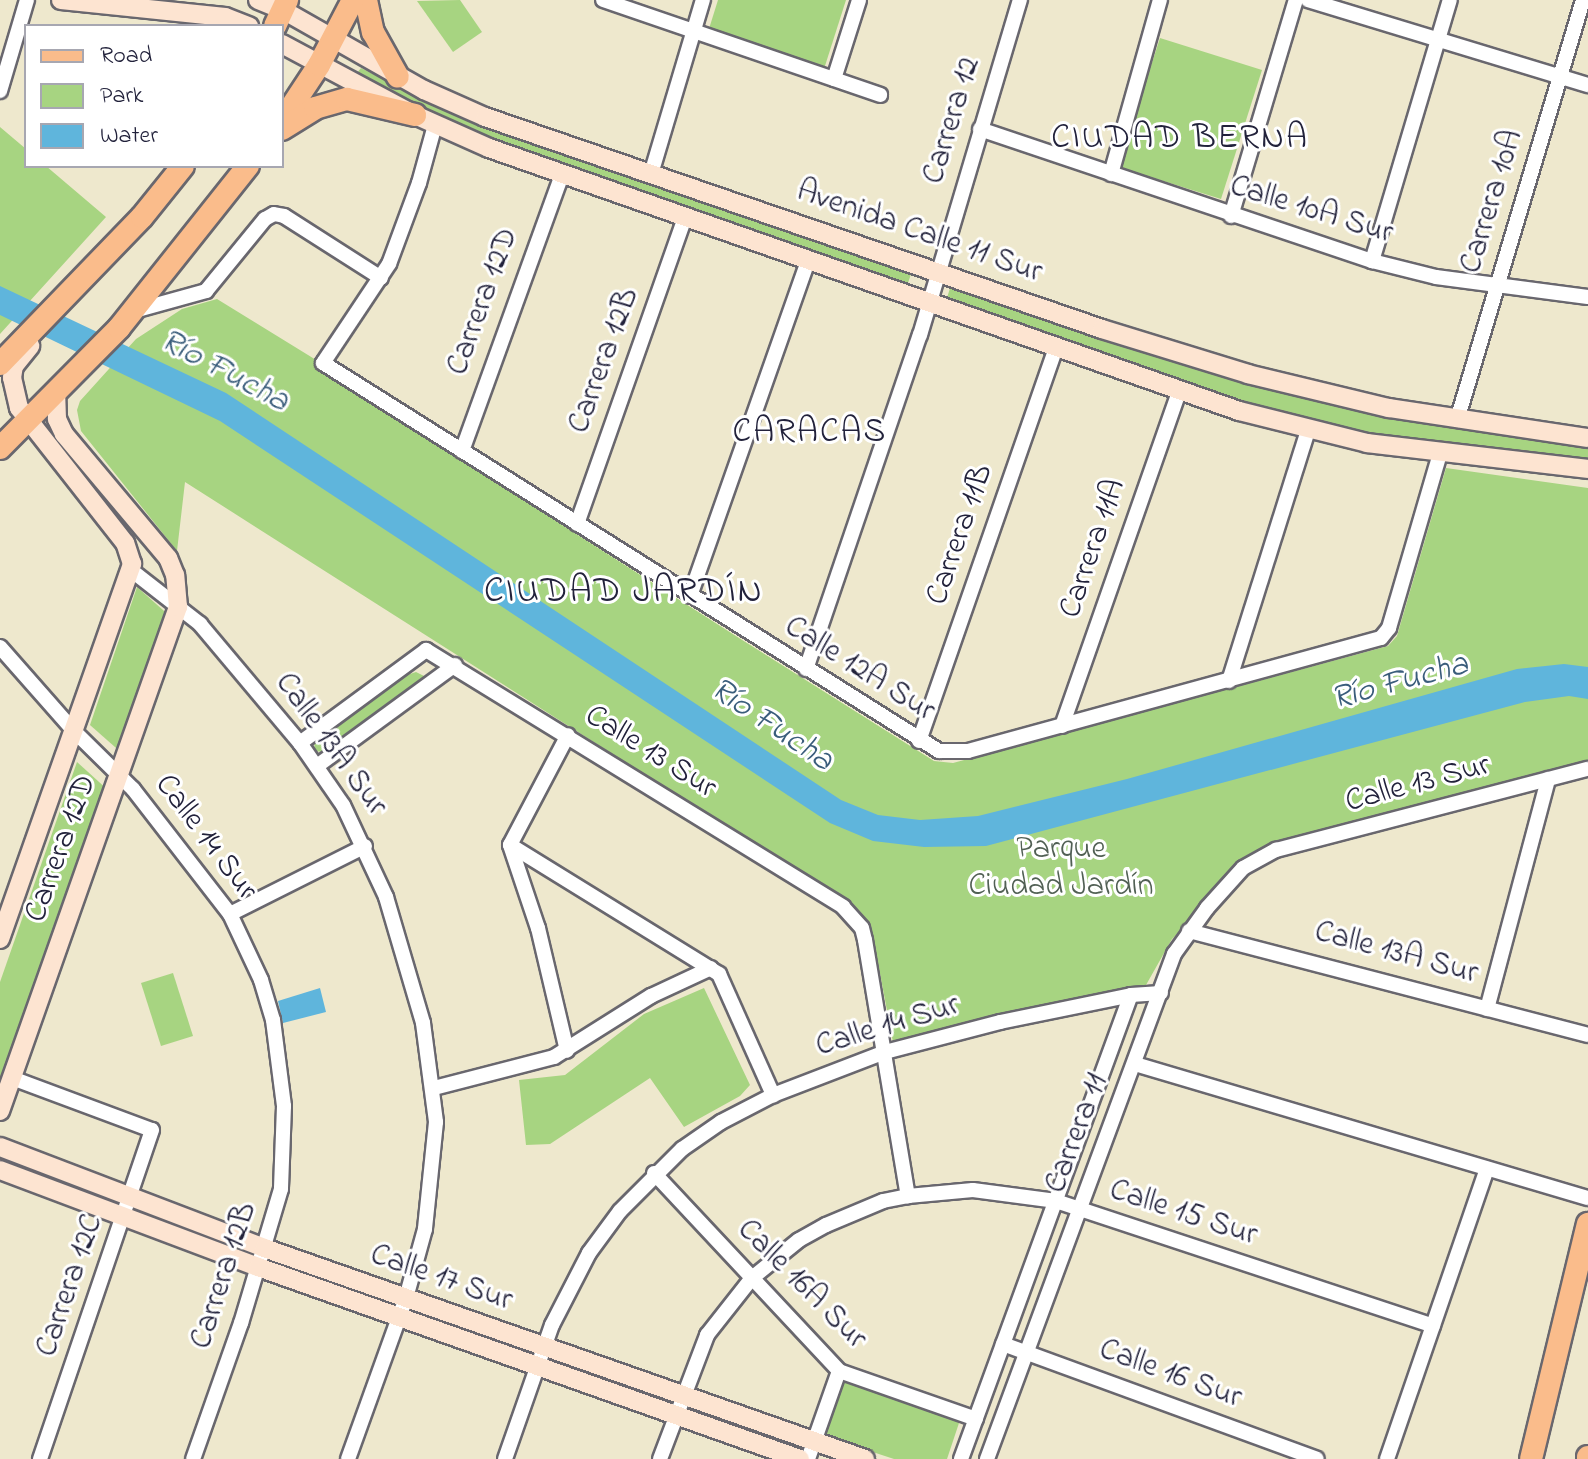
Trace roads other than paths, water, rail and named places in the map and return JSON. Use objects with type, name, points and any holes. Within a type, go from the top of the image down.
[{"type":"main road","points":[[284,118],[334,40],[353,0]]},
{"type":"main road","points":[[366,0],[373,32],[398,77]]},
{"type":"main road","points":[[284,128],[315,108],[347,99],[425,120]]},
{"type":"main road","points":[[0,364],[27,342],[142,217],[181,168]]},
{"type":"main road","points":[[0,448],[56,396],[126,319],[246,168]]},
{"type":"main road","points":[[1531,1459],[1588,1224]]},
{"type":"street","points":[[0,91],[27,0]]},
{"type":"street","points":[[61,0],[225,17],[244,24]]},
{"type":"street","name":"Avenida Calle 11 Sur","points":[[258,0],[398,77],[485,117],[1102,329],[1248,374],[1457,420],[1588,438]]},
{"type":"street","points":[[603,0],[880,95]]},
{"type":"street","points":[[651,174],[703,0]]},
{"type":"street","points":[[834,79],[859,0]]},
{"type":"street","name":"Carrera 12","points":[[806,669],[939,271],[1020,0]]},
{"type":"street","points":[[1111,174],[1160,0]]},
{"type":"street","points":[[1231,216],[1296,0]]},
{"type":"street","points":[[1308,0],[1588,85]]},
{"type":"street","points":[[1372,261],[1450,0]]},
{"type":"street","name":"Carrera 10A","points":[[1457,420],[1583,0]]},
{"type":"street","name":"Avenida Calle 11 Sur","points":[[284,45],[425,120],[562,174],[1179,391],[1308,431],[1440,454],[1588,469]]},
{"type":"street","points":[[126,319],[206,291],[265,219],[274,214],[284,216],[381,278],[395,251],[425,120]]},
{"type":"street","name":"Calle 10A Sur","points":[[980,129],[1372,261],[1436,277],[1588,297]]},
{"type":"street","name":"Carrera 12D","points":[[462,451],[562,174]]},
{"type":"street","name":"Carrera 12B","points":[[577,524],[685,217]]},
{"type":"street","points":[[690,596],[808,260]]},
{"type":"street","name":"Calle 12A Sur","points":[[381,278],[323,363],[939,751],[968,751],[1381,638],[1389,628],[1440,454]]},
{"type":"street","points":[[27,342],[14,366],[12,378],[19,408],[125,543],[132,557],[131,570]]},
{"type":"street","name":"Carrera 11B","points":[[919,741],[1056,347]]},
{"type":"street","name":"Carrera 11A","points":[[1062,726],[1179,391]]},
{"type":"street","points":[[56,396],[57,419],[64,434],[168,558],[175,575],[178,607]]},
{"type":"street","points":[[1229,681],[1308,431]]},
{"type":"street","name":"Carrera 12D","points":[[0,939],[131,570]]},
{"type":"street","name":"Calle 13A Sur","points":[[131,570],[200,624],[317,766],[365,846],[404,951],[423,1023],[436,1122],[425,1229],[406,1298],[348,1459]]},
{"type":"street","name":"Carrera 12D","points":[[0,1111],[121,776],[178,607]]},
{"type":"street","name":"Calle 14 Sur","points":[[0,647],[74,731],[121,776],[230,914],[261,980],[273,1020],[284,1106]]},
{"type":"street","name":"Calle 13 Sur","points":[[300,743],[426,650],[455,665],[843,907],[862,928],[885,1052]]},
{"type":"street","points":[[317,766],[455,665]]},
{"type":"street","points":[[567,1051],[538,928],[510,845],[568,735]]},
{"type":"street","name":"Calle 13 Sur","points":[[1262,856],[1588,769]]},
{"type":"street","points":[[1487,1009],[1548,779]]},
{"type":"street","points":[[510,845],[711,968],[724,981],[773,1095]]},
{"type":"street","points":[[230,914],[365,846]]},
{"type":"street","name":"Carrera 11","points":[[987,1459],[1174,954],[1189,931],[1243,868],[1262,856]]},
{"type":"street","name":"Calle 13A Sur","points":[[1189,931],[1588,1035]]},
{"type":"street","points":[[433,1083],[526,1067],[567,1051],[651,996],[711,968]]},
{"type":"street","name":"Calle 14 Sur","points":[[654,1173],[721,1122],[773,1095],[885,1052],[1000,1022],[1131,995],[1161,993]]},
{"type":"street","name":"Carrera 11","points":[[961,1459],[1131,995]]},
{"type":"street","points":[[660,1459],[707,1335],[752,1278],[799,1240],[826,1225],[853,1212],[908,1196],[885,1052]]},
{"type":"street","points":[[1135,1064],[1588,1198]]},
{"type":"street","name":"Carrera 12C","points":[[12,1078],[152,1130],[125,1217],[40,1459]]},
{"type":"street","name":"Carrera 12B","points":[[193,1459],[281,1189],[284,1106]]},
{"type":"street","name":"Calle 17 Sur","points":[[0,1147],[264,1248],[683,1395],[811,1450],[865,1459]]},
{"type":"street","points":[[1387,1459],[1487,1169]]},
{"type":"street","name":"Calle 17 Sur","points":[[0,1170],[258,1267],[800,1459]]},
{"type":"street","points":[[505,1459],[563,1300],[589,1253],[620,1211],[654,1173]]},
{"type":"street","name":"Calle 16A Sur","points":[[654,1173],[839,1371],[976,1419]]},
{"type":"street","name":"Calle 15 Sur","points":[[908,1196],[973,1190],[1056,1201],[1433,1326]]},
{"type":"street","name":"Calle 16 Sur","points":[[1003,1344],[1317,1459]]},
{"type":"street","points":[[811,1450],[839,1371]]},
{"type":"water","points":[[0,286],[226,393],[841,800],[878,815],[920,820],[978,816],[1127,779],[1517,669],[1564,664],[1588,667],[1588,699],[1569,696],[1525,702],[986,846],[924,847],[873,841],[830,823],[220,421],[0,315]]},
{"type":"water","points":[[320,988],[326,1012],[283,1023],[278,1001]]},
{"type":"district","name":"CIUDAD BERNA","points":[[1180,140]]},
{"type":"district","name":"CARACAS","points":[[810,434]]},
{"type":"district","name":"CIUDAD JARDÍN","points":[[624,593]]},
{"type":"water label","name":"Río Fucha","points":[[224,372]]},
{"type":"water label","name":"Río Fucha","points":[[1400,683]]},
{"type":"water label","name":"Río Fucha","points":[[771,726]]},
{"type":"park label","name":"Parque Ciudad Jardín","points":[[1061,870]]}]
